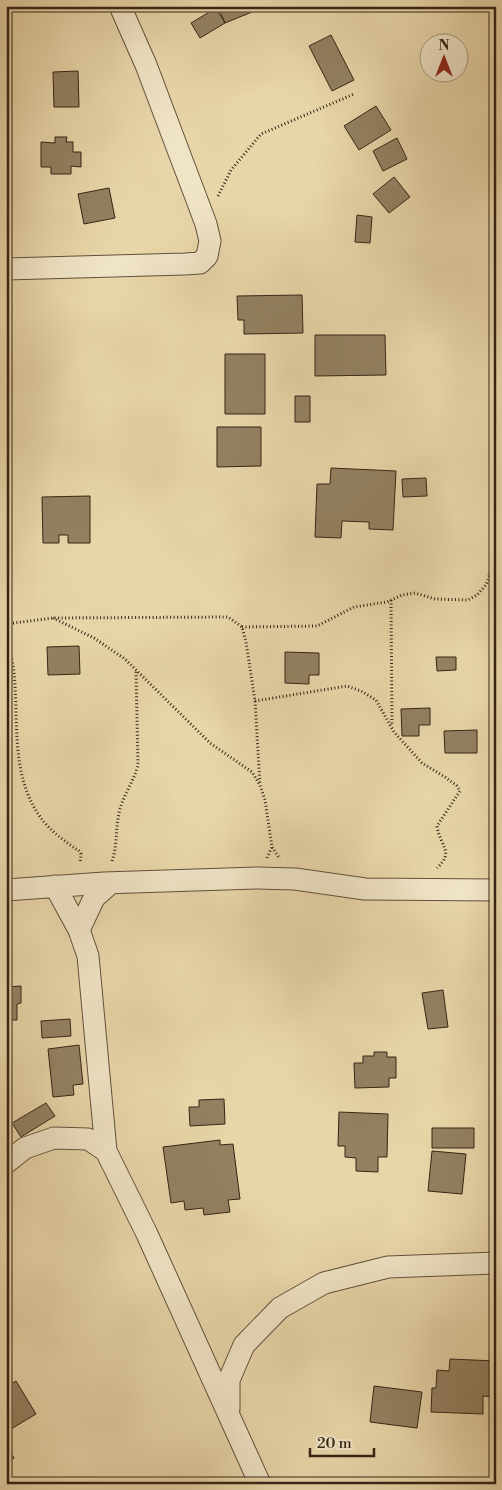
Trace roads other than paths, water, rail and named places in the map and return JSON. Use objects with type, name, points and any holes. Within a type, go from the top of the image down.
[{"type":"street","points":[[6,269],[200,263],[208,256],[210,241],[206,224],[146,65],[120,6]]},
{"type":"street","points":[[6,890],[63,885],[258,878],[295,879],[365,889],[496,890]]},
{"type":"street","points":[[79,930],[94,898],[108,883]]},
{"type":"street","points":[[63,885],[88,956],[106,1151],[147,1234],[260,1484]]},
{"type":"street","points":[[6,1163],[25,1148],[54,1138],[88,1139],[106,1151]]},
{"type":"street","points":[[230,1417],[230,1380],[244,1345],[280,1308],[324,1284],[388,1267],[496,1263]]}]
